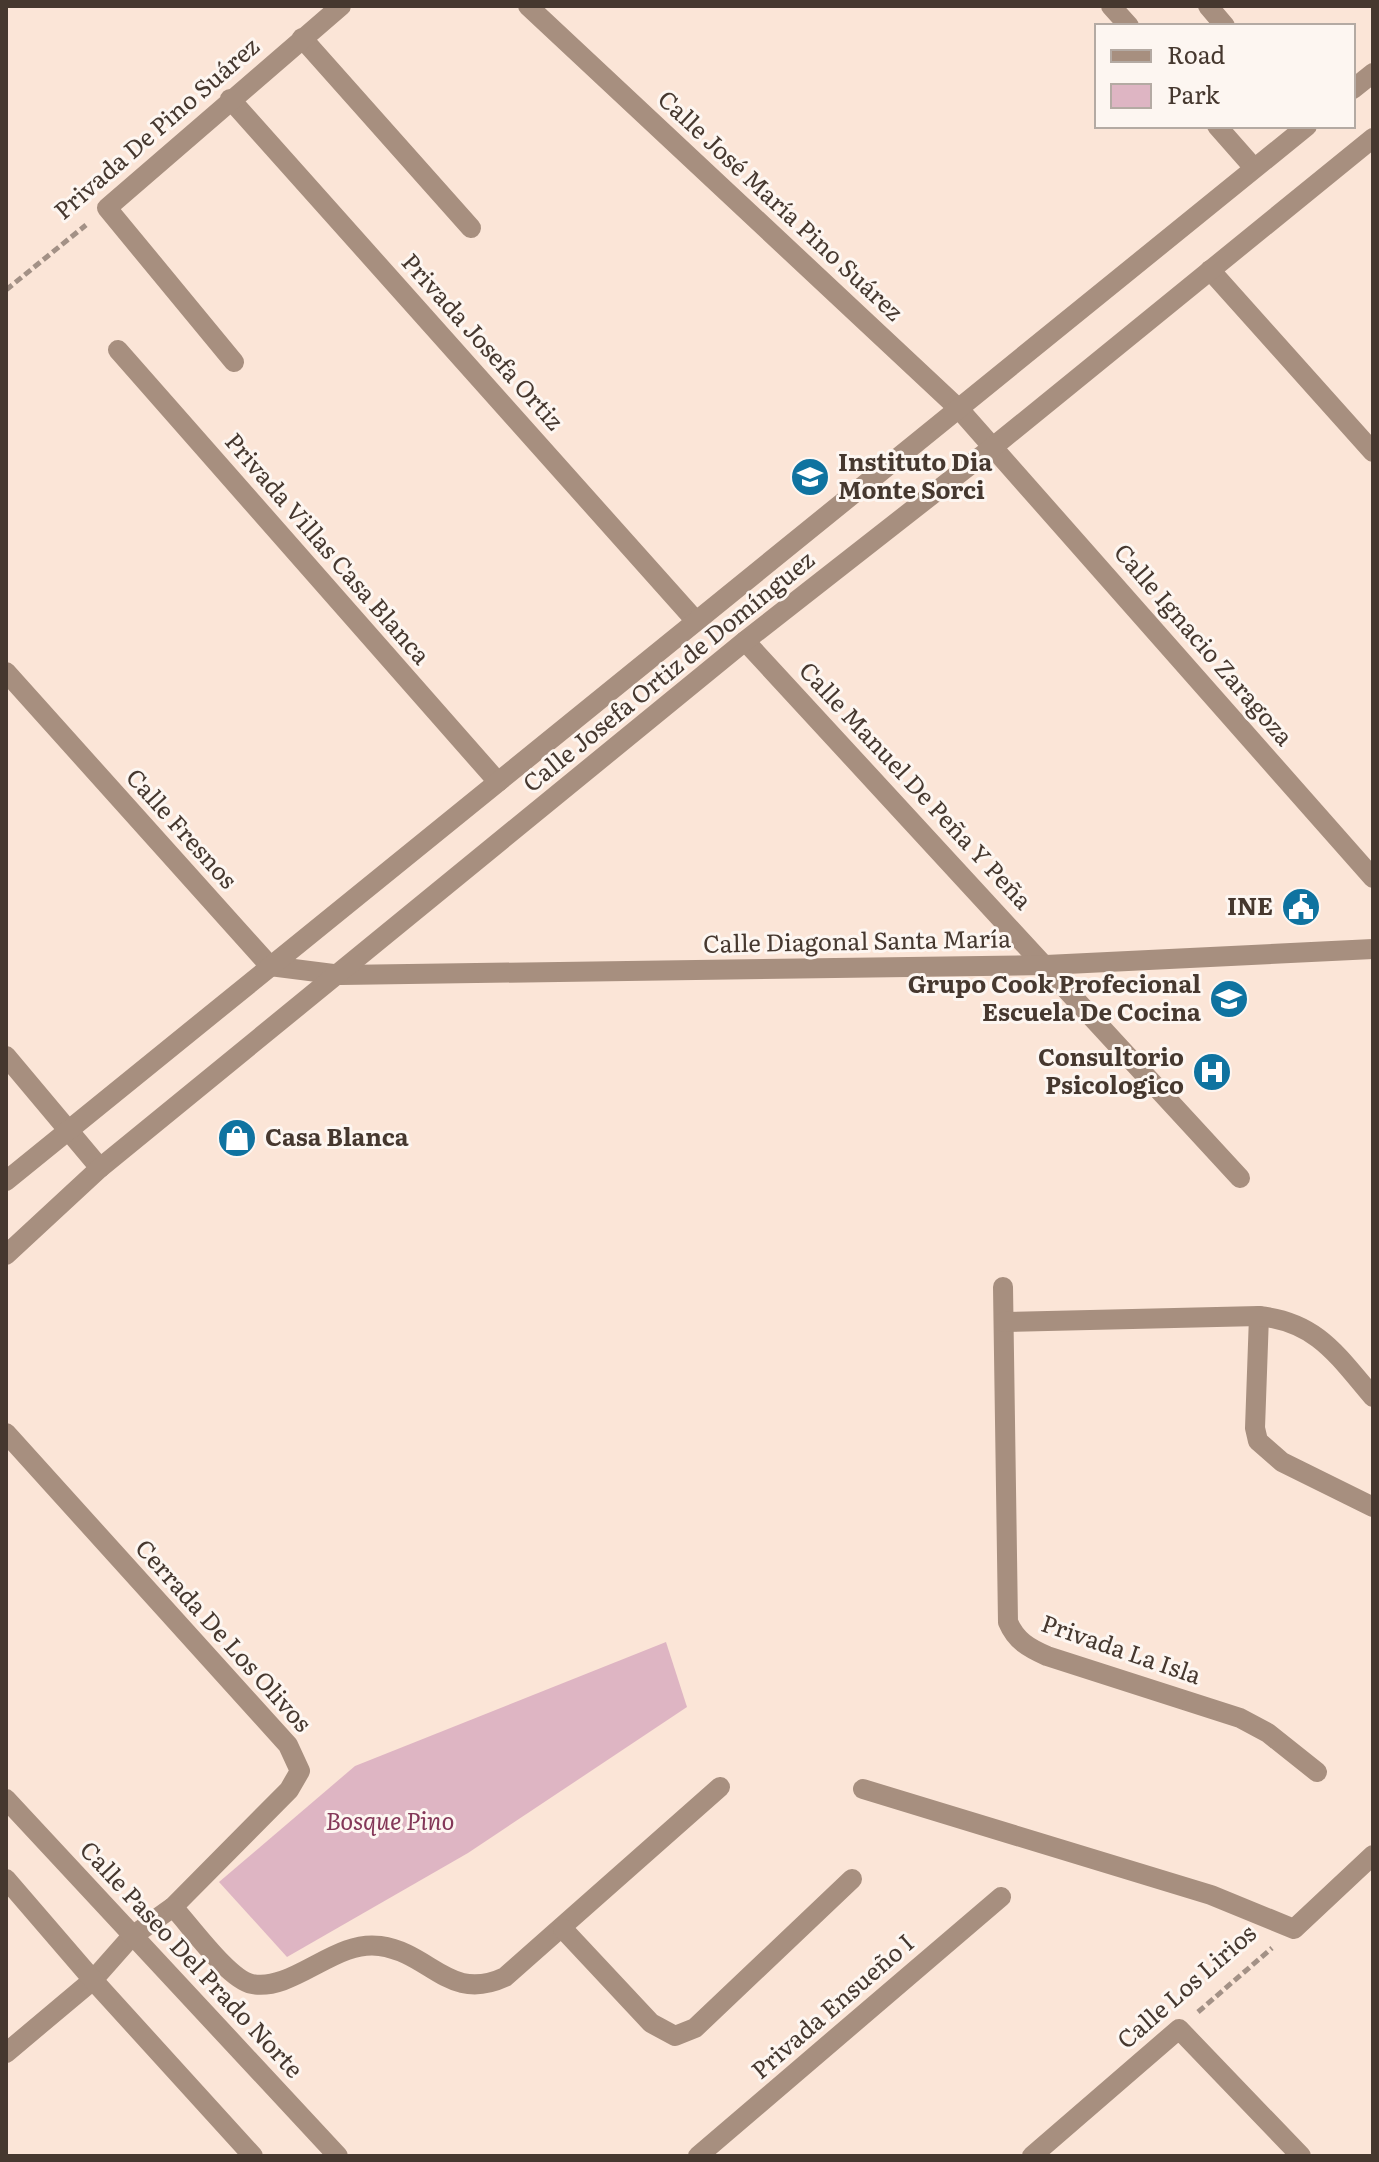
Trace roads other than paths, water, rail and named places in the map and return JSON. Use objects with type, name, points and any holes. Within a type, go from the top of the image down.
[{"type":"street","name":"Privada De Pino Suárez","points":[[234,362],[107,208],[341,6]]},
{"type":"street","name":"Calle José María Pino Suárez","points":[[528,6],[959,409],[993,447]]},
{"type":"street","points":[[1111,6],[1127,24]]},
{"type":"street","points":[[1208,6],[1223,24]]},
{"type":"street","points":[[302,38],[471,228]]},
{"type":"street","points":[[1355,87],[1373,73]]},
{"type":"street","name":"Privada Josefa Ortiz","points":[[230,99],[695,620]]},
{"type":"street","points":[[1219,128],[1254,168]]},
{"type":"street","name":"Calle Josefa Ortiz de Domínguez","points":[[6,1181],[1304,128]]},
{"type":"street","name":"Calle Josefa Ortiz de Domínguez","points":[[6,1255],[100,1168],[341,975],[745,641],[993,447],[1373,138]]},
{"type":"street","points":[[1210,270],[1373,452]]},
{"type":"street","name":"Privada Villas Casa Blanca","points":[[118,350],[498,782]]},
{"type":"street","name":"Calle Ignacio Zaragoza","points":[[993,447],[1373,878]]},
{"type":"street","name":"Calle Manuel De Peña Y Peña","points":[[745,641],[1240,1178]]},
{"type":"street","name":"Calle Fresnos","points":[[6,672],[270,966]]},
{"type":"street","name":"Calle Diagonal Santa María","points":[[341,975],[1046,965],[1373,949]]},
{"type":"street","points":[[270,966],[341,975]]},
{"type":"street","points":[[6,1056],[65,1131],[100,1168]]},
{"type":"street","name":"Privada La Isla","points":[[1003,1287],[1008,1622],[1012,1631],[1020,1642],[1047,1656],[1240,1718],[1280,1741],[1317,1772]]},
{"type":"street","points":[[1259,1316],[1255,1428],[1258,1441],[1282,1462],[1373,1507]]},
{"type":"street","points":[[1004,1322],[1285,1318],[1308,1328],[1373,1397]]},
{"type":"street","name":"Cerrada De Los Olivos","points":[[6,1433],[288,1745],[297,1760],[298,1780],[173,1907],[131,1937],[93,1980],[6,2053]]},
{"type":"street","points":[[173,1907],[234,1975],[252,1984],[277,1981],[344,1951],[380,1946],[405,1953],[462,1985],[475,1987],[505,1977],[563,1929],[720,1787]]},
{"type":"street","name":"Calle Los Lirios","points":[[863,1789],[1211,1895],[1294,1929],[1373,1855]]},
{"type":"street","name":"Calle Paseo Del Prado Norte","points":[[6,1799],[131,1937],[338,2156]]},
{"type":"street","points":[[6,1879],[253,2156]]},
{"type":"street","points":[[563,1929],[651,2023],[675,2036],[695,2028],[852,1879]]},
{"type":"street","name":"Privada Ensueño I","points":[[698,2156],[1001,1897]]},
{"type":"street","name":"Calle Los Lirios","points":[[1032,2156],[1179,2029],[1301,2156]]},
{"type":"place","name":"Instituto Dia Monte Sorci","points":[[810,477]]},
{"type":"place","name":"INE","points":[[1301,907]]},
{"type":"place","name":"Grupo Cook Profecional Escuela De Cocina","points":[[1229,999]]},
{"type":"place","name":"Consultorio Psicologico","points":[[1212,1072]]},
{"type":"place","name":"Casa Blanca","points":[[237,1138]]},
{"type":"park label","name":"Bosque Pino","points":[[390,1822]]}]
